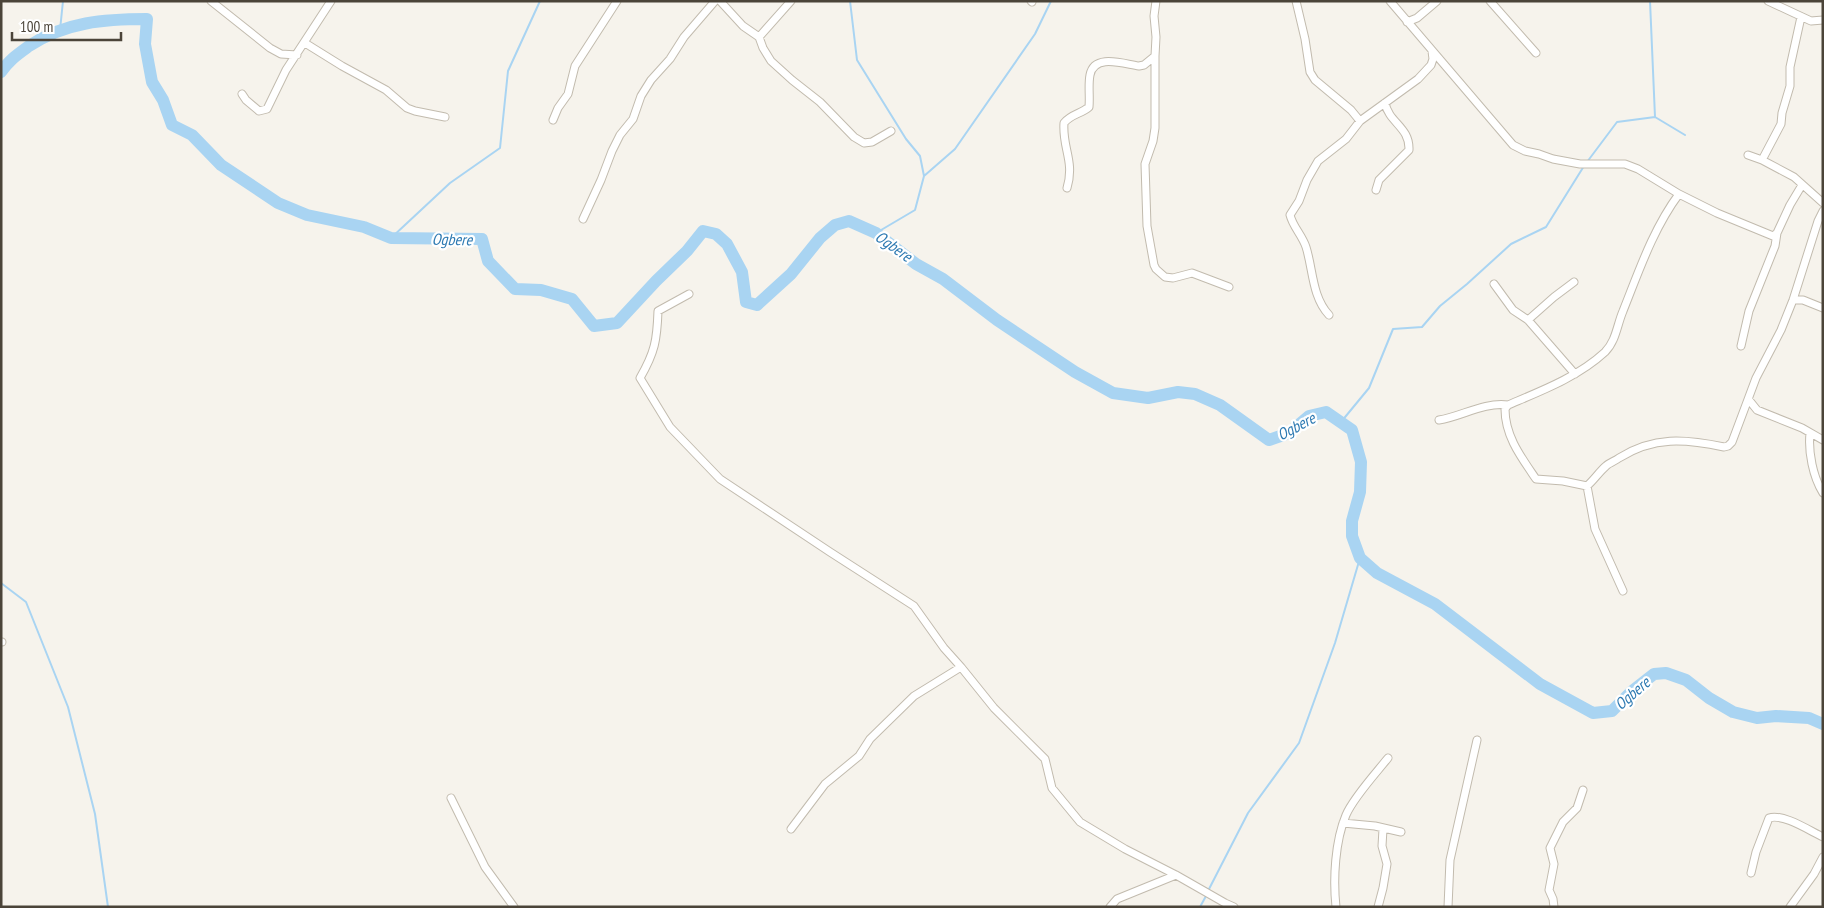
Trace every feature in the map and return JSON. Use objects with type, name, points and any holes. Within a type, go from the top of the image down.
[{"type":"street","points":[[211,1],[270,48],[281,54],[297,55]]},
{"type":"street","points":[[242,94],[259,111],[267,109],[286,70],[331,1]]},
{"type":"street","points":[[553,120],[558,108],[568,94],[576,66],[617,1]]},
{"type":"street","points":[[582,219],[620,135],[633,119],[641,96],[651,80],[670,60],[684,38],[715,1]]},
{"type":"street","points":[[720,1],[743,26],[759,37],[771,61],[820,102],[854,136],[864,143],[872,142],[891,131]]},
{"type":"street","points":[[759,37],[791,1]]},
{"type":"street","points":[[1156,1],[1154,16],[1156,36],[1155,128],[1153,141],[1145,164],[1147,226],[1154,264],[1156,270],[1165,277],[1173,278],[1192,273],[1229,287]]},
{"type":"street","points":[[1296,1],[1310,72],[1315,80],[1351,110],[1360,121]]},
{"type":"street","points":[[1390,1],[1513,145],[1524,151],[1539,154],[1553,160],[1580,164],[1625,164],[1638,169],[1679,194],[1717,213],[1764,233],[1773,236],[1777,233]]},
{"type":"street","points":[[1407,22],[1417,18],[1437,1]]},
{"type":"street","points":[[1490,1],[1536,53]]},
{"type":"street","points":[[1768,1],[1811,21],[1823,20]]},
{"type":"street","points":[[1762,160],[1781,124],[1782,113],[1790,86],[1790,67],[1801,17]]},
{"type":"street","points":[[305,43],[386,90],[408,108],[445,117]]},
{"type":"street","points":[[1329,315],[1324,310],[1318,295],[1301,234],[1292,223],[1290,215],[1318,161],[1346,139],[1360,121],[1418,78],[1431,65],[1433,59],[1432,50]]},
{"type":"street","points":[[1066,188],[1070,176],[1070,160],[1065,141],[1064,122],[1071,116],[1081,113],[1089,107],[1090,73],[1093,68],[1104,61],[1138,66],[1144,65],[1155,56]]},
{"type":"street","points":[[1376,190],[1379,180],[1409,150],[1408,136],[1386,110],[1385,103]]},
{"type":"street","points":[[1748,154],[1794,177],[1823,203]]},
{"type":"street","points":[[1741,346],[1749,311],[1775,246],[1777,233],[1802,185]]},
{"type":"street","points":[[1439,420],[1487,405],[1508,405],[1542,391],[1575,374],[1606,351],[1613,341],[1619,320],[1655,233],[1679,194]]},
{"type":"street","points":[[1587,486],[1606,466],[1633,449],[1659,442],[1676,440],[1728,446],[1732,442],[1756,378],[1772,349],[1793,300],[1818,221],[1823,211]]},
{"type":"street","points":[[1528,320],[1574,282]]},
{"type":"street","points":[[1494,284],[1513,310],[1528,320],[1575,374]]},
{"type":"street","points":[[689,294],[658,310],[652,358],[640,378],[670,427],[720,479],[914,606],[944,648],[994,708],[1045,759],[1052,788],[1080,822],[1125,849],[1234,907]]},
{"type":"street","points":[[1793,300],[1803,300],[1823,308]]},
{"type":"street","points":[[1749,400],[1756,410],[1802,428],[1823,440]]},
{"type":"street","points":[[1508,405],[1505,409],[1506,427],[1521,456],[1536,478],[1587,486]]},
{"type":"street","points":[[1810,434],[1811,458],[1823,493]]},
{"type":"street","points":[[1587,486],[1595,529],[1623,591]]},
{"type":"street","points":[[791,830],[825,784],[859,756],[870,739],[914,696],[961,667]]},
{"type":"street","points":[[1448,907],[1451,852],[1477,740]]},
{"type":"street","points":[[1336,907],[1334,884],[1339,840],[1346,814],[1388,758]]},
{"type":"street","points":[[1554,907],[1549,890],[1554,864],[1550,848],[1563,822],[1576,808],[1583,790]]},
{"type":"street","points":[[451,798],[484,867],[514,907]]},
{"type":"street","points":[[1751,873],[1756,852],[1770,818],[1774,816],[1786,819],[1823,837]]},
{"type":"street","points":[[1343,823],[1360,824],[1401,832]]},
{"type":"street","points":[[1378,907],[1384,888],[1387,864],[1382,846],[1383,829]]},
{"type":"street","points":[[1790,907],[1814,874],[1823,857]]},
{"type":"street","points":[[1110,907],[1117,899],[1176,875]]},
{"type":"waterway","points":[[60,30],[63,1]]},
{"type":"waterway","points":[[391,238],[450,183],[500,148],[508,71],[540,1]]},
{"type":"waterway","points":[[850,1],[857,60],[906,139],[920,156],[924,176]]},
{"type":"waterway","points":[[876,233],[915,210],[924,176],[955,149],[1035,34],[1051,1]]},
{"type":"waterway","points":[[1650,1],[1655,117]]},
{"type":"waterway","name":"Ogbere","points":[[1,72],[10,61],[29,46],[57,32],[86,23],[147,19],[145,44],[152,82],[163,100],[172,125],[192,135],[221,165],[278,203],[307,215],[364,227],[391,238],[482,239],[488,261],[515,289],[541,290],[572,299],[594,326],[617,323],[687,251],[703,231],[716,234],[727,244],[742,272],[746,302],[757,305],[791,274],[820,238],[835,225],[849,221],[876,233],[916,264],[943,279],[997,320],[1075,372],[1113,393],[1148,398],[1178,392],[1195,394],[1220,405],[1269,440],[1289,433],[1309,416],[1326,412],[1352,430],[1361,462],[1360,492],[1352,521],[1352,536],[1360,558],[1377,573],[1435,604],[1540,684],[1593,713],[1612,711],[1631,692],[1654,674],[1666,673],[1686,680],[1709,698],[1733,712],[1757,718],[1776,716],[1809,718],[1823,724]]},
{"type":"waterway","points":[[1587,162],[1617,122],[1655,117],[1685,135]]},
{"type":"waterway","points":[[1341,422],[1369,388],[1393,329],[1422,327],[1440,306],[1511,244],[1546,227],[1584,166]]},
{"type":"waterway","points":[[1208,891],[1248,813],[1299,743],[1335,643],[1360,558]]},
{"type":"waterway","points":[[1,583],[26,602],[68,707],[95,814],[108,907]]},
{"type":"waterway","points":[[1200,907],[1206,896]]}]
